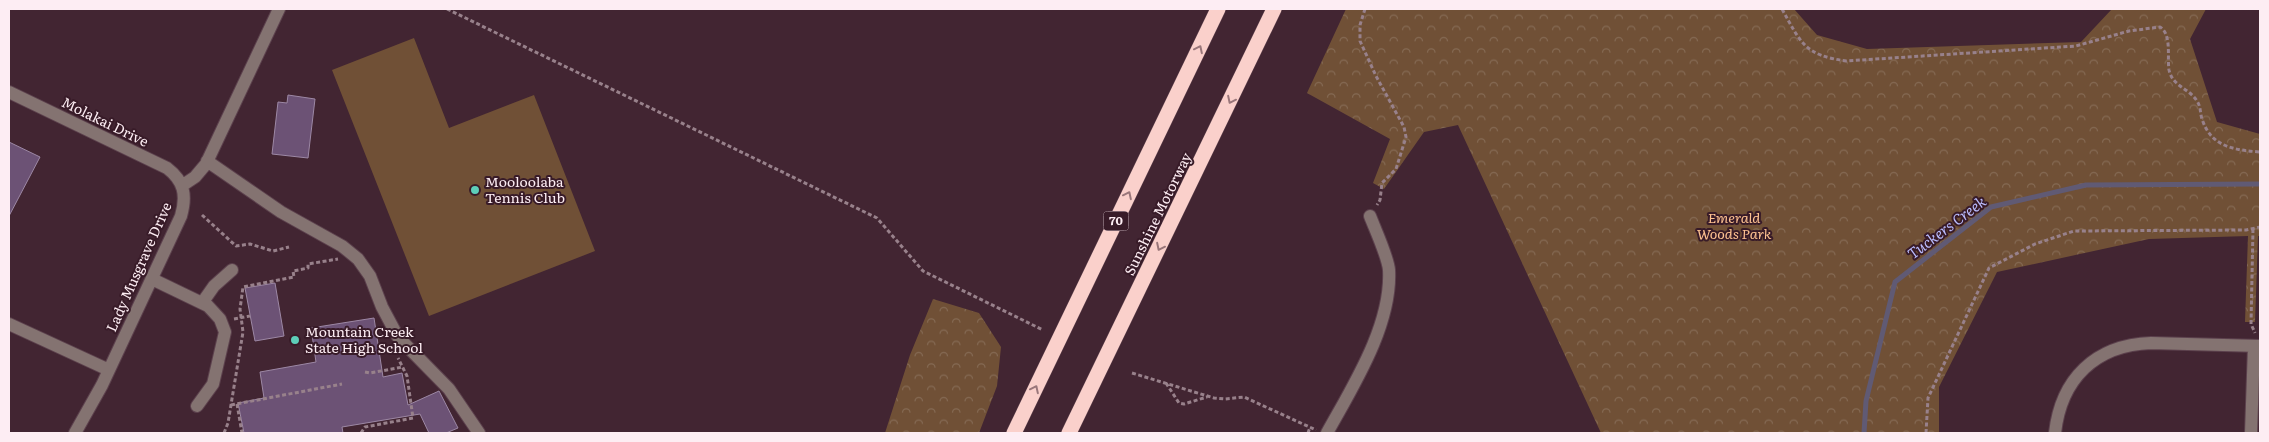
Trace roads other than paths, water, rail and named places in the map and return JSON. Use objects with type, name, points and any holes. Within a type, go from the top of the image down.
[{"type":"highway","name":"70","points":[[1014,433],[1218,9]]},
{"type":"highway","name":"Sunshine Motorway","points":[[1069,433],[1274,9]]},
{"type":"street","points":[[182,185],[196,177],[207,161],[279,9]]},
{"type":"street","name":"Molakai Drive","points":[[9,92],[167,168],[177,177],[182,185]]},
{"type":"street","points":[[207,161],[281,212],[342,246],[358,259],[370,276],[382,307],[398,337],[449,389],[479,433]]},
{"type":"street","name":"Lady Musgrave Drive","points":[[76,433],[109,370],[181,216],[185,200],[182,185]]},
{"type":"street","points":[[1327,433],[1371,353],[1385,311],[1389,269],[1370,216]]},
{"type":"street","points":[[202,303],[214,286],[232,270]]},
{"type":"street","points":[[152,279],[202,303],[220,319],[225,332],[213,384],[197,406]]},
{"type":"street","points":[[9,324],[109,370]]},
{"type":"street","points":[[2055,433],[2060,406],[2066,391],[2085,368],[2109,351],[2137,344],[2151,343],[2257,346],[2251,433]]},
{"type":"waterway","name":"Tuckers Creek","points":[[1864,433],[1866,401],[1895,282],[1991,207],[2086,185],[2260,184]]},
{"type":"place","name":"Mooloolaba Tennis Club","points":[[475,190]]},
{"type":"place","name":"Mountain Creek State High School","points":[[295,340]]},
{"type":"park label","name":"Emerald Woods Park","points":[[1734,226]]}]
